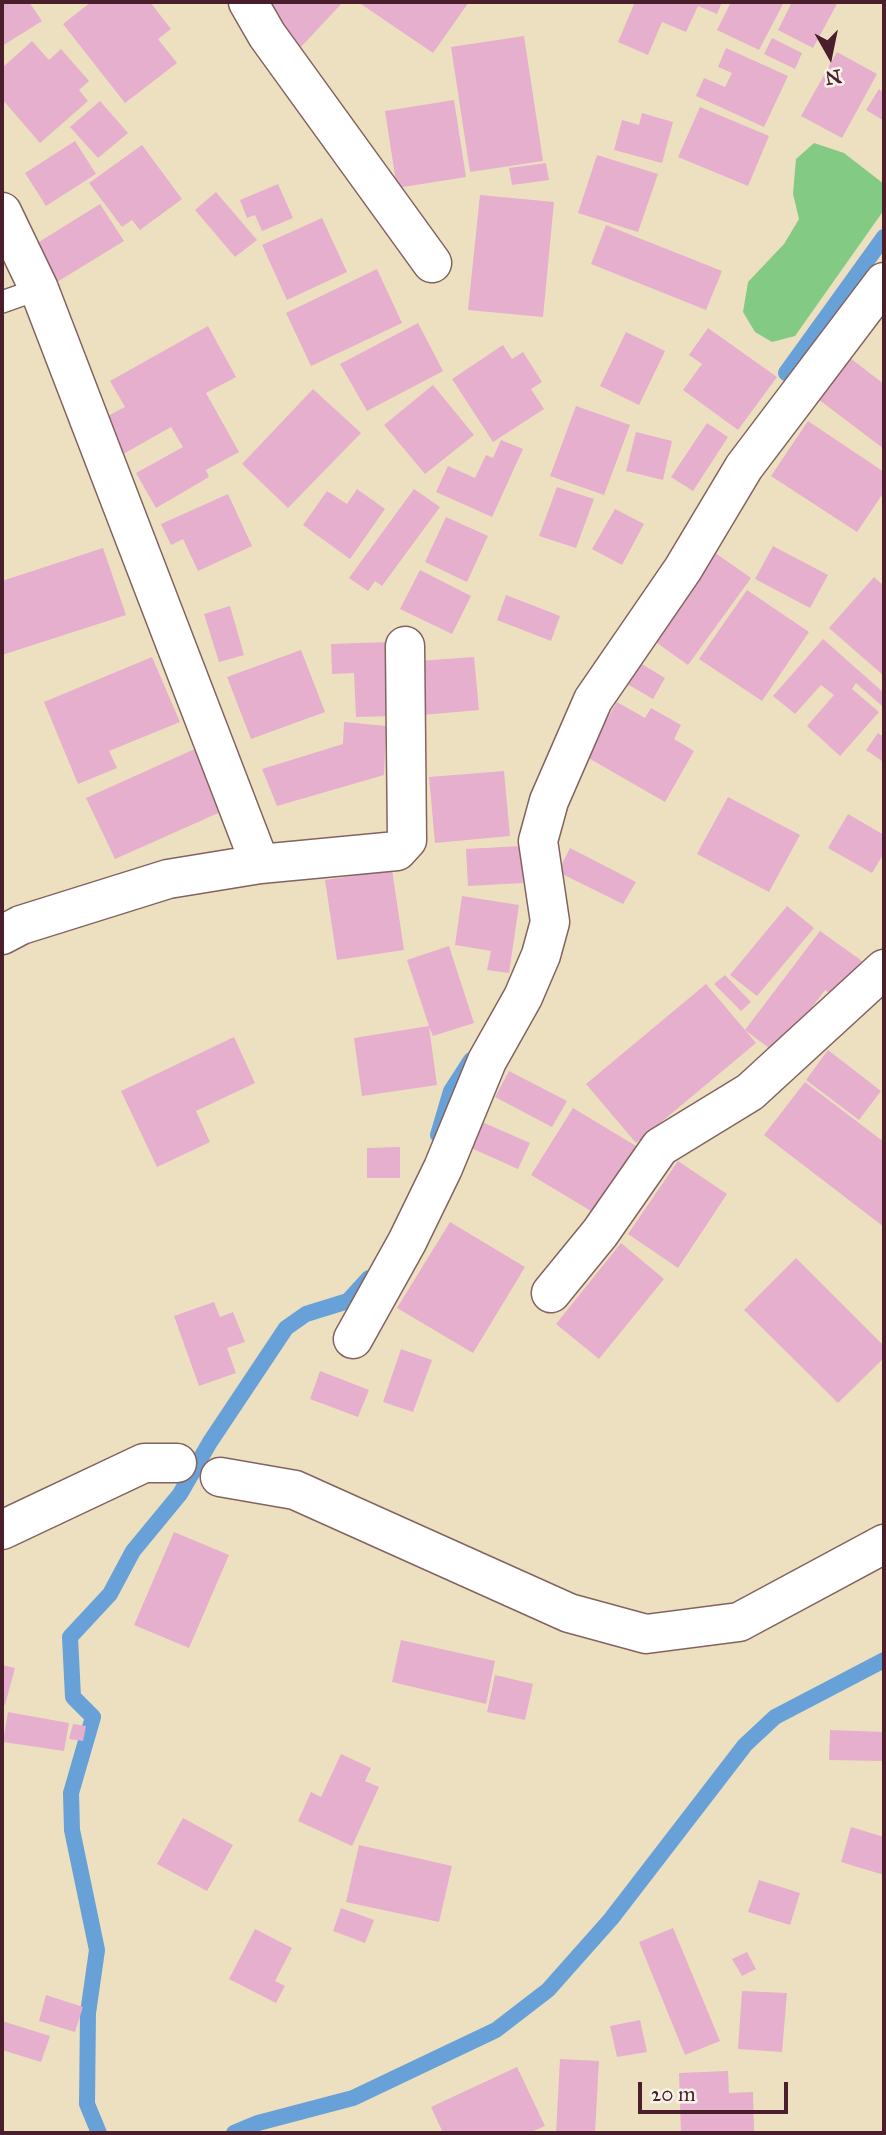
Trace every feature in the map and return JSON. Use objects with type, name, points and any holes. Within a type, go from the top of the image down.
[{"type":"street","points":[[248,2],[267,35],[432,263]]},
{"type":"street","points":[[2,212],[39,289],[260,864]]},
{"type":"street","points":[[353,1339],[407,1242],[443,1168],[487,1061],[523,998],[541,955],[550,922],[538,841],[549,801],[593,700],[683,569],[744,467],[884,282]]},
{"type":"street","points":[[2,935],[21,925],[168,878],[260,864],[397,851],[407,840],[405,646]]},
{"type":"street","points":[[551,1293],[600,1233],[660,1147],[750,1092],[884,969]]},
{"type":"street","points":[[2,1530],[144,1463],[177,1464]]},
{"type":"street","points":[[220,1477],[295,1490],[569,1614],[646,1634],[739,1622],[884,1544]]},
{"type":"lane","points":[[2,302],[39,289]]},
{"type":"green space","points":[[814,143],[844,153],[884,184],[884,210],[795,336],[772,342],[755,332],[743,312],[748,282],[784,244],[799,219],[793,194],[796,159]]},
{"type":"building","points":[[2,2],[29,2],[42,21],[2,46]]},
{"type":"building","points":[[91,2],[150,2],[171,29],[158,39],[177,63],[125,103],[63,24]]},
{"type":"building","points":[[273,2],[343,2],[301,47],[263,13]]},
{"type":"building","points":[[358,2],[469,2],[433,53]]},
{"type":"building","points":[[635,2],[722,2],[717,14],[698,6],[686,32],[662,22],[648,55],[618,42]]},
{"type":"building","points":[[731,2],[784,2],[759,50],[717,30]]},
{"type":"building","points":[[792,2],[838,2],[813,48],[778,30]]},
{"type":"building","points":[[524,36],[543,161],[470,172],[451,47]]},
{"type":"building","points":[[772,38],[802,53],[795,69],[764,54]]},
{"type":"building","points":[[32,41],[49,60],[61,49],[89,81],[79,90],[88,101],[40,143],[2,99],[2,68]]},
{"type":"building","points":[[726,48],[788,76],[764,127],[696,96],[704,78],[725,87],[732,73],[718,67]]},
{"type":"building","points":[[837,52],[877,74],[842,138],[801,116]]},
{"type":"building","points":[[879,89],[884,93],[884,121],[866,110]]},
{"type":"building","points":[[454,100],[466,177],[397,188],[385,111]]},
{"type":"building","points":[[100,101],[128,133],[98,158],[70,127]]},
{"type":"building","points":[[700,107],[769,136],[748,186],[678,157]]},
{"type":"building","points":[[642,113],[673,122],[662,163],[614,150],[622,120],[639,125]]},
{"type":"building","points":[[75,141],[96,174],[46,206],[25,173]]},
{"type":"building","points":[[142,145],[182,199],[140,230],[132,220],[122,227],[89,183]]},
{"type":"building","points":[[597,155],[658,174],[638,232],[578,213]]},
{"type":"building","points":[[546,163],[549,180],[512,185],[509,168]]},
{"type":"building","points":[[278,184],[293,218],[262,231],[255,215],[247,218],[240,200]]},
{"type":"building","points":[[216,192],[257,240],[235,257],[195,210]]},
{"type":"building","points":[[480,195],[554,202],[543,317],[468,310]]},
{"type":"building","points":[[100,204],[124,241],[57,282],[34,245]]},
{"type":"building","points":[[322,218],[347,272],[287,300],[262,245]]},
{"type":"building","points":[[606,225],[722,271],[706,310],[591,264]]},
{"type":"building","points":[[377,269],[402,323],[311,366],[286,313]]},
{"type":"building","points":[[418,323],[443,371],[367,411],[340,364]]},
{"type":"building","points":[[208,326],[236,377],[206,393],[239,452],[206,470],[209,477],[156,508],[136,473],[183,447],[171,427],[118,457],[98,421],[125,407],[110,381]]},
{"type":"building","points":[[708,328],[777,377],[738,430],[683,390],[702,364],[689,355]]},
{"type":"building","points":[[626,332],[665,351],[639,405],[600,386]]},
{"type":"building","points":[[503,345],[512,359],[523,352],[542,382],[531,389],[544,409],[493,442],[452,379]]},
{"type":"building","points":[[850,358],[884,384],[884,449],[818,399]]},
{"type":"building","points":[[433,385],[474,435],[425,474],[384,425]]},
{"type":"building","points":[[313,389],[361,433],[288,508],[242,464]]},
{"type":"building","points":[[576,406],[630,425],[604,495],[550,476]]},
{"type":"building","points":[[808,421],[884,472],[884,492],[857,532],[771,476]]},
{"type":"building","points":[[707,423],[728,437],[693,491],[671,477]]},
{"type":"building","points":[[636,432],[672,441],[663,480],[626,471]]},
{"type":"building","points":[[501,440],[523,449],[492,517],[436,492],[448,466],[475,478],[486,455],[493,458]]},
{"type":"building","points":[[557,487],[594,499],[576,548],[539,536]]},
{"type":"building","points":[[357,489],[385,509],[350,559],[303,525],[327,491],[347,504]]},
{"type":"building","points":[[414,489],[440,507],[382,586],[375,581],[368,591],[349,578]]},
{"type":"building","points":[[228,494],[252,546],[198,571],[183,539],[171,545],[161,524]]},
{"type":"building","points":[[615,509],[644,524],[622,565],[592,549]]},
{"type":"building","points":[[446,517],[488,536],[467,582],[425,562]]},
{"type":"building","points":[[773,546],[828,575],[810,608],[755,579]]},
{"type":"building","points":[[103,548],[126,615],[2,655],[2,581]]},
{"type":"building","points":[[714,552],[751,578],[688,665],[650,638]]},
{"type":"building","points":[[420,570],[471,596],[452,634],[400,609]]},
{"type":"building","points":[[874,577],[884,586],[884,676],[829,628]]},
{"type":"building","points":[[747,590],[809,632],[762,701],[699,659]]},
{"type":"building","points":[[506,595],[560,616],[551,641],[497,620]]},
{"type":"building","points":[[230,606],[244,655],[219,662],[204,614]]},
{"type":"building","points":[[823,639],[884,693],[882,706],[856,683],[852,689],[879,712],[840,756],[807,726],[834,695],[821,685],[795,714],[773,696]]},
{"type":"building","points":[[389,642],[392,716],[356,717],[354,673],[332,674],[331,644]]},
{"type":"building","points":[[301,650],[325,712],[251,739],[227,677]]},
{"type":"building","points":[[152,657],[180,722],[109,751],[117,768],[78,784],[44,702]]},
{"type":"building","points":[[474,657],[479,710],[423,715],[418,661]]},
{"type":"building","points":[[635,660],[665,678],[653,699],[624,682]]},
{"type":"building","points":[[617,702],[645,718],[651,708],[681,725],[674,739],[694,751],[665,802],[585,756]]},
{"type":"building","points":[[344,722],[386,726],[384,775],[277,806],[262,769],[343,744]]},
{"type":"building","points":[[878,733],[884,737],[882,761],[866,750]]},
{"type":"building","points":[[197,748],[225,810],[115,859],[86,798]]},
{"type":"building","points":[[504,771],[510,836],[435,843],[429,777]]},
{"type":"building","points":[[728,797],[800,835],[769,892],[697,854]]},
{"type":"building","points":[[848,814],[884,835],[884,853],[872,873],[828,848]]},
{"type":"building","points":[[521,846],[523,883],[468,886],[466,849]]},
{"type":"building","points":[[570,848],[636,882],[623,904],[558,872]]},
{"type":"building","points":[[392,870],[404,950],[337,960],[325,880]]},
{"type":"building","points":[[462,896],[519,905],[509,973],[487,970],[491,951],[455,945]]},
{"type":"building","points":[[787,906],[814,928],[757,996],[730,975]]},
{"type":"building","points":[[820,931],[862,961],[835,997],[825,990],[777,1054],[745,1030]]},
{"type":"building","points":[[449,946],[474,1023],[433,1036],[429,1027],[437,1085],[362,1096],[354,1038],[429,1026],[407,960]]},
{"type":"building","points":[[725,975],[751,1002],[741,1011],[714,984]]},
{"type":"building","points":[[706,984],[756,1043],[636,1143],[586,1084]]},
{"type":"building","points":[[234,1037],[255,1083],[196,1111],[210,1142],[157,1167],[121,1091]]},
{"type":"building","points":[[828,1050],[881,1091],[859,1120],[806,1080]]},
{"type":"building","points":[[509,1071],[567,1101],[552,1127],[495,1097]]},
{"type":"building","points":[[805,1082],[884,1142],[884,1227],[764,1135]]},
{"type":"building","points":[[573,1108],[636,1146],[596,1214],[531,1175]]},
{"type":"building","points":[[482,1122],[530,1143],[518,1169],[471,1148]]},
{"type":"building","points":[[400,1147],[400,1178],[367,1178],[367,1148]]},
{"type":"building","points":[[678,1161],[727,1194],[678,1268],[628,1234]]},
{"type":"building","points":[[450,1222],[525,1267],[473,1353],[397,1308]]},
{"type":"building","points":[[621,1243],[664,1279],[599,1359],[556,1324]]},
{"type":"building","points":[[796,1258],[884,1346],[884,1358],[838,1403],[744,1310]]},
{"type":"building","points":[[214,1302],[220,1317],[233,1312],[245,1342],[227,1348],[236,1373],[199,1386],[174,1316]]},
{"type":"building","points":[[401,1349],[432,1360],[413,1412],[383,1402]]},
{"type":"building","points":[[320,1371],[369,1390],[358,1417],[310,1399]]},
{"type":"building","points":[[174,1532],[229,1555],[189,1648],[134,1625]]},
{"type":"building","points":[[401,1640],[495,1661],[486,1704],[392,1682]]},
{"type":"building","points":[[2,1665],[15,1668],[5,1705],[2,1704]]},
{"type":"building","points":[[495,1675],[533,1684],[525,1720],[487,1712]]},
{"type":"building","points":[[8,1712],[69,1723],[64,1751],[3,1742]]},
{"type":"building","points":[[73,1724],[86,1726],[83,1741],[69,1739]]},
{"type":"building","points":[[830,1730],[884,1732],[884,1761],[829,1760]]},
{"type":"building","points":[[341,1754],[371,1768],[365,1781],[379,1787],[352,1846],[298,1821],[311,1792],[321,1797]]},
{"type":"building","points":[[183,1818],[233,1845],[207,1891],[157,1864]]},
{"type":"building","points":[[851,1827],[884,1837],[884,1875],[841,1862]]},
{"type":"building","points":[[359,1845],[452,1866],[439,1922],[346,1902]]},
{"type":"building","points":[[759,1880],[800,1893],[790,1925],[748,1912]]},
{"type":"building","points":[[341,1908],[374,1920],[365,1943],[333,1931]]},
{"type":"building","points":[[673,1928],[720,2041],[685,2055],[639,1942]]},
{"type":"building","points":[[255,1929],[292,1948],[275,1981],[285,1986],[276,2003],[229,1979]]},
{"type":"building","points":[[747,1952],[756,1969],[742,1976],[732,1959]]},
{"type":"building","points":[[742,1991],[787,1993],[782,2052],[738,2049]]},
{"type":"building","points":[[46,1995],[83,2007],[75,2032],[39,2021]]},
{"type":"building","points":[[640,2020],[647,2052],[617,2057],[610,2026]]},
{"type":"building","points":[[2,2021],[50,2036],[41,2062],[2,2050]]},
{"type":"building","points":[[560,2059],[599,2061],[595,2133],[556,2133]]},
{"type":"building","points":[[517,2067],[545,2126],[529,2133],[443,2133],[431,2107]]},
{"type":"building","points":[[728,2071],[729,2093],[753,2092],[754,2131],[681,2133],[679,2073]]},
{"type":"waterway","points":[[786,373],[884,237]]},
{"type":"waterway","points":[[438,1135],[451,1091],[471,1060]]},
{"type":"waterway","points":[[99,2133],[87,2104],[88,2013],[97,1950],[72,1830],[71,1793],[93,1717],[73,1697],[70,1637],[110,1594],[133,1551],[180,1494],[210,1442],[286,1328],[306,1314],[348,1301],[369,1278]]},
{"type":"waterway","points":[[234,2133],[258,2123],[353,2098],[496,2030],[548,1990],[611,1919],[745,1745],[775,1717],[884,1660]]}]
